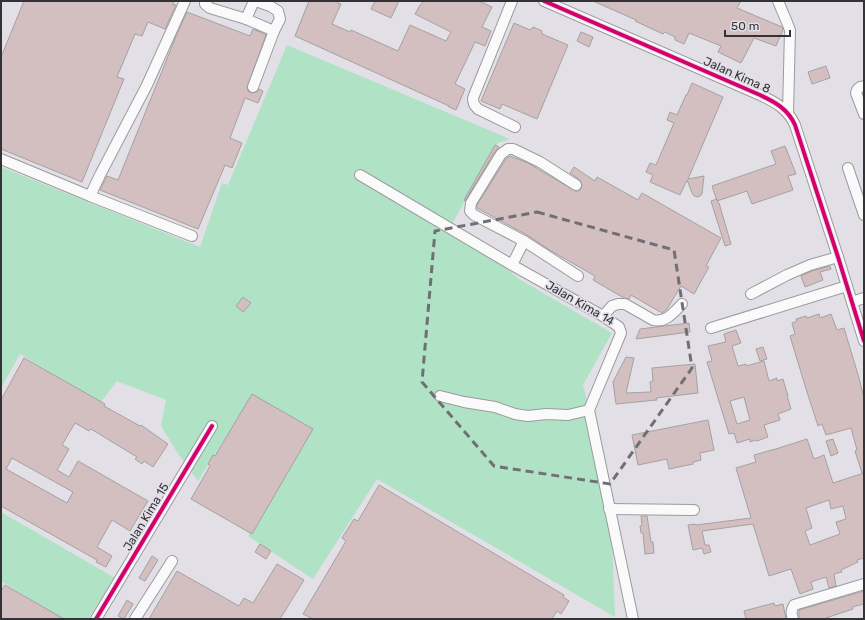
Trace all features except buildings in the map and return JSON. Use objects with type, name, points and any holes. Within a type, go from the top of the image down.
[{"type":"street","points":[[90,196],[147,85],[185,1]]},
{"type":"street","points":[[205,1],[205,4],[210,8],[246,19],[274,31]]},
{"type":"street","points":[[246,19],[255,1],[270,6],[278,11],[280,19],[253,87]]},
{"type":"street","points":[[512,1],[473,98],[473,102],[478,109],[515,127]]},
{"type":"street","points":[[778,1],[790,30],[788,112],[795,125],[864,341]]},
{"type":"street","name":"Jalan Kima 8","points":[[549,2],[760,95],[788,112]]},
{"type":"street","points":[[864,86],[860,87],[856,93],[864,114]]},
{"type":"street","points":[[576,185],[540,162],[513,149],[508,149],[501,154],[471,203],[470,211],[474,215],[524,241],[578,276]]},
{"type":"street","points":[[1,159],[192,236]]},
{"type":"street","points":[[848,168],[864,215]]},
{"type":"street","name":"Jalan Kima 14","points":[[360,175],[512,265],[603,316],[619,327],[621,332],[589,410]]},
{"type":"street","points":[[512,265],[524,241]]},
{"type":"street","points":[[751,294],[810,265],[838,257]]},
{"type":"street","points":[[711,328],[847,286]]},
{"type":"street","points":[[852,302],[864,298]]},
{"type":"street","points":[[603,316],[612,306],[625,304],[657,322],[669,318],[682,304]]},
{"type":"street","points":[[440,396],[464,402],[496,407],[514,414],[528,416],[546,414],[568,415],[589,410],[609,509],[634,619]]},
{"type":"street","name":"Jalan Kima 15","points":[[96,619],[212,426]]},
{"type":"street","points":[[609,509],[694,510]]},
{"type":"street","points":[[135,619],[172,561]]},
{"type":"street","points":[[793,619],[791,614],[794,606],[864,584]]},
{"type":"highlighted area","points":[[537,212],[674,250],[692,368],[610,484],[494,466],[422,382],[435,231]]},
{"type":"green space","points":[[287,45],[510,139],[498,143],[452,224],[519,279],[612,333],[583,385],[610,491],[615,617],[377,479],[313,579],[248,536],[310,435],[251,397],[198,481],[177,452],[161,426],[166,400],[117,381],[100,403],[20,354],[1,388],[1,167],[200,247],[222,183],[228,185]]},
{"type":"green space","points":[[1,512],[115,578],[88,619],[63,619],[1,581]]},
{"type":"cycle path","points":[[544,1],[760,95],[776,103],[785,110],[795,125],[864,341]]},
{"type":"cycle path","points":[[96,619],[212,426]]}]
